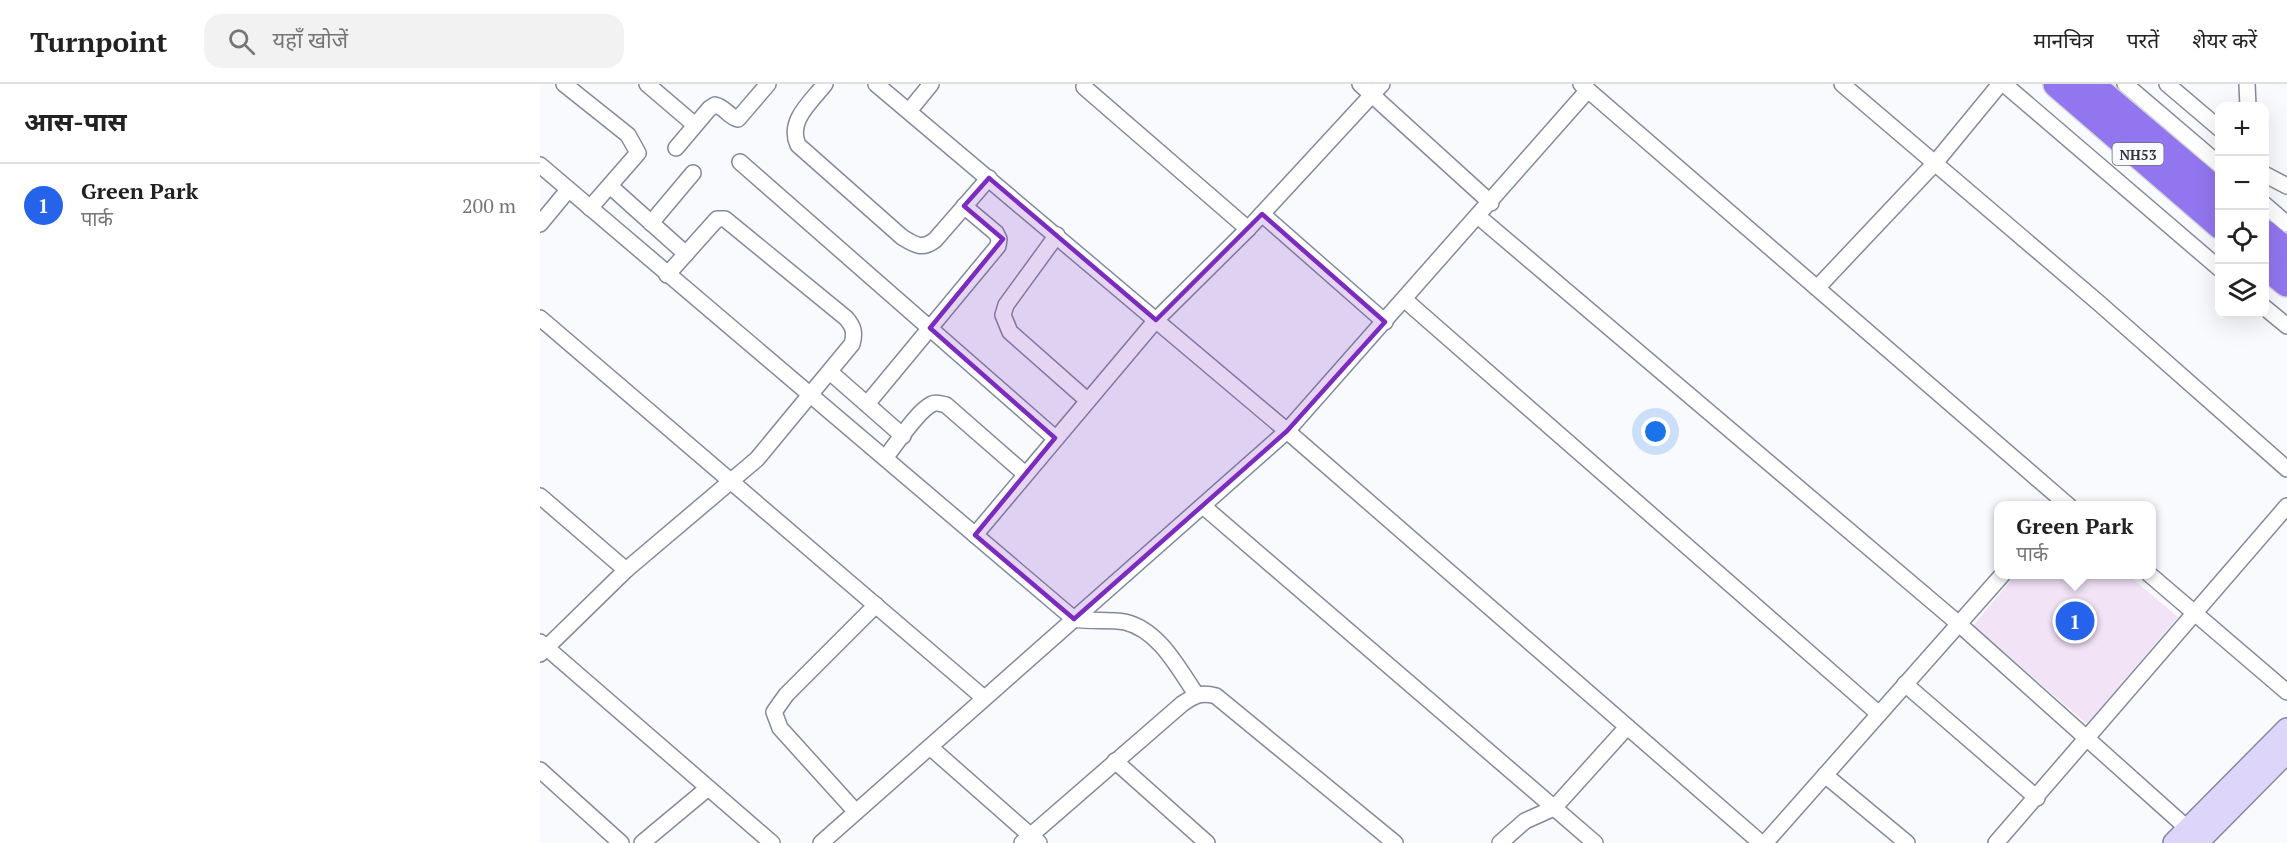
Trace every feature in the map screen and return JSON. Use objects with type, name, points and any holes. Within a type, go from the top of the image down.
[{"type":"highway","name":"NH53","points":[[2057,84],[2215,221]]},
{"type":"highway","name":"NH53","points":[[2090,84],[2215,190]]},
{"type":"highway","points":[[2269,236],[2287,252]]},
{"type":"highway","points":[[2269,267],[2287,283]]},
{"type":"street","points":[[564,84],[628,135],[638,153],[590,208]]},
{"type":"street","points":[[647,84],[695,126]]},
{"type":"street","points":[[676,148],[715,105],[738,118],[768,84]]},
{"type":"street","points":[[825,84],[799,116],[793,135],[805,154],[902,237],[917,247],[927,246],[935,240],[989,178]]},
{"type":"street","points":[[876,84],[1287,430],[1761,843]]},
{"type":"street","points":[[909,111],[931,84]]},
{"type":"street","points":[[1360,84],[1377,90],[1491,203]]},
{"type":"street","points":[[1842,84],[2100,304],[2287,469]]},
{"type":"street","points":[[1817,288],[1935,163],[2002,84],[2215,265]]},
{"type":"street","points":[[2125,84],[2215,161]]},
{"type":"street","points":[[2167,84],[2215,125]]},
{"type":"street","points":[[2247,84],[2248,102]]},
{"type":"street","points":[[1084,85],[1248,229]]},
{"type":"street","points":[[821,843],[1287,430],[1479,217],[1585,87],[2062,501]]},
{"type":"street","points":[[975,535],[1156,320],[1248,229],[1377,90]]},
{"type":"street","points":[[740,162],[1055,438]]},
{"type":"street","points":[[540,165],[1074,619],[1124,622],[1142,628],[1158,642],[1196,694]]},
{"type":"street","points":[[651,223],[693,173]]},
{"type":"street","points":[[2269,176],[2287,186]]},
{"type":"street","points":[[610,186],[686,254]]},
{"type":"street","points":[[540,224],[568,190]]},
{"type":"street","points":[[867,404],[998,246],[996,233],[964,207]]},
{"type":"street","points":[[2269,208],[2287,224]]},
{"type":"street","points":[[1262,214],[1385,322]]},
{"type":"street","points":[[1479,217],[1959,624],[2087,738],[2193,839]]},
{"type":"street","points":[[667,275],[717,219],[731,222],[853,326],[852,344],[757,459],[626,570],[542,648],[772,843]]},
{"type":"street","points":[[2269,234],[2287,237]]},
{"type":"street","points":[[1057,236],[1006,305],[1003,315],[1010,332],[1087,400]]},
{"type":"street","points":[[1405,300],[1879,714]]},
{"type":"street","points":[[2269,310],[2287,326]]},
{"type":"street","points":[[540,318],[984,698]]},
{"type":"street","points":[[830,372],[903,436]]},
{"type":"street","points":[[885,458],[932,404],[946,405],[1026,474]]},
{"type":"street","points":[[540,496],[626,570]]},
{"type":"street","points":[[1203,506],[1595,843]]},
{"type":"street","points":[[1996,843],[2287,506]]},
{"type":"street","points":[[1766,843],[1999,579]]},
{"type":"street","points":[[2155,579],[2287,692]]},
{"type":"street","points":[[856,812],[780,728],[774,712],[786,695],[876,604]]},
{"type":"street","points":[[1905,684],[2037,798]]},
{"type":"street","points":[[930,747],[1030,840],[1116,761],[1196,694],[1216,696],[1395,843]]},
{"type":"street","points":[[1500,843],[1525,821],[1554,808],[1628,727]]},
{"type":"street","points":[[2193,839],[2287,729]]},
{"type":"street","points":[[2193,839],[2287,752]]},
{"type":"street","points":[[1116,761],[1207,843]]},
{"type":"street","points":[[1825,775],[1906,843]]},
{"type":"street","points":[[543,779],[621,843]]},
{"type":"street","points":[[642,843],[708,788]]},
{"type":"highlighted area","points":[[989,178],[1156,320],[1262,214],[1385,322],[1287,431],[1074,619],[975,535],[1055,438],[930,328],[1003,239],[964,206]]},
{"type":"shaded area","points":[[2012,579],[2133,579],[2178,617],[2087,724],[1973,626]]},
{"type":"place","name":"Green Park","points":[[2075,621]]}]
